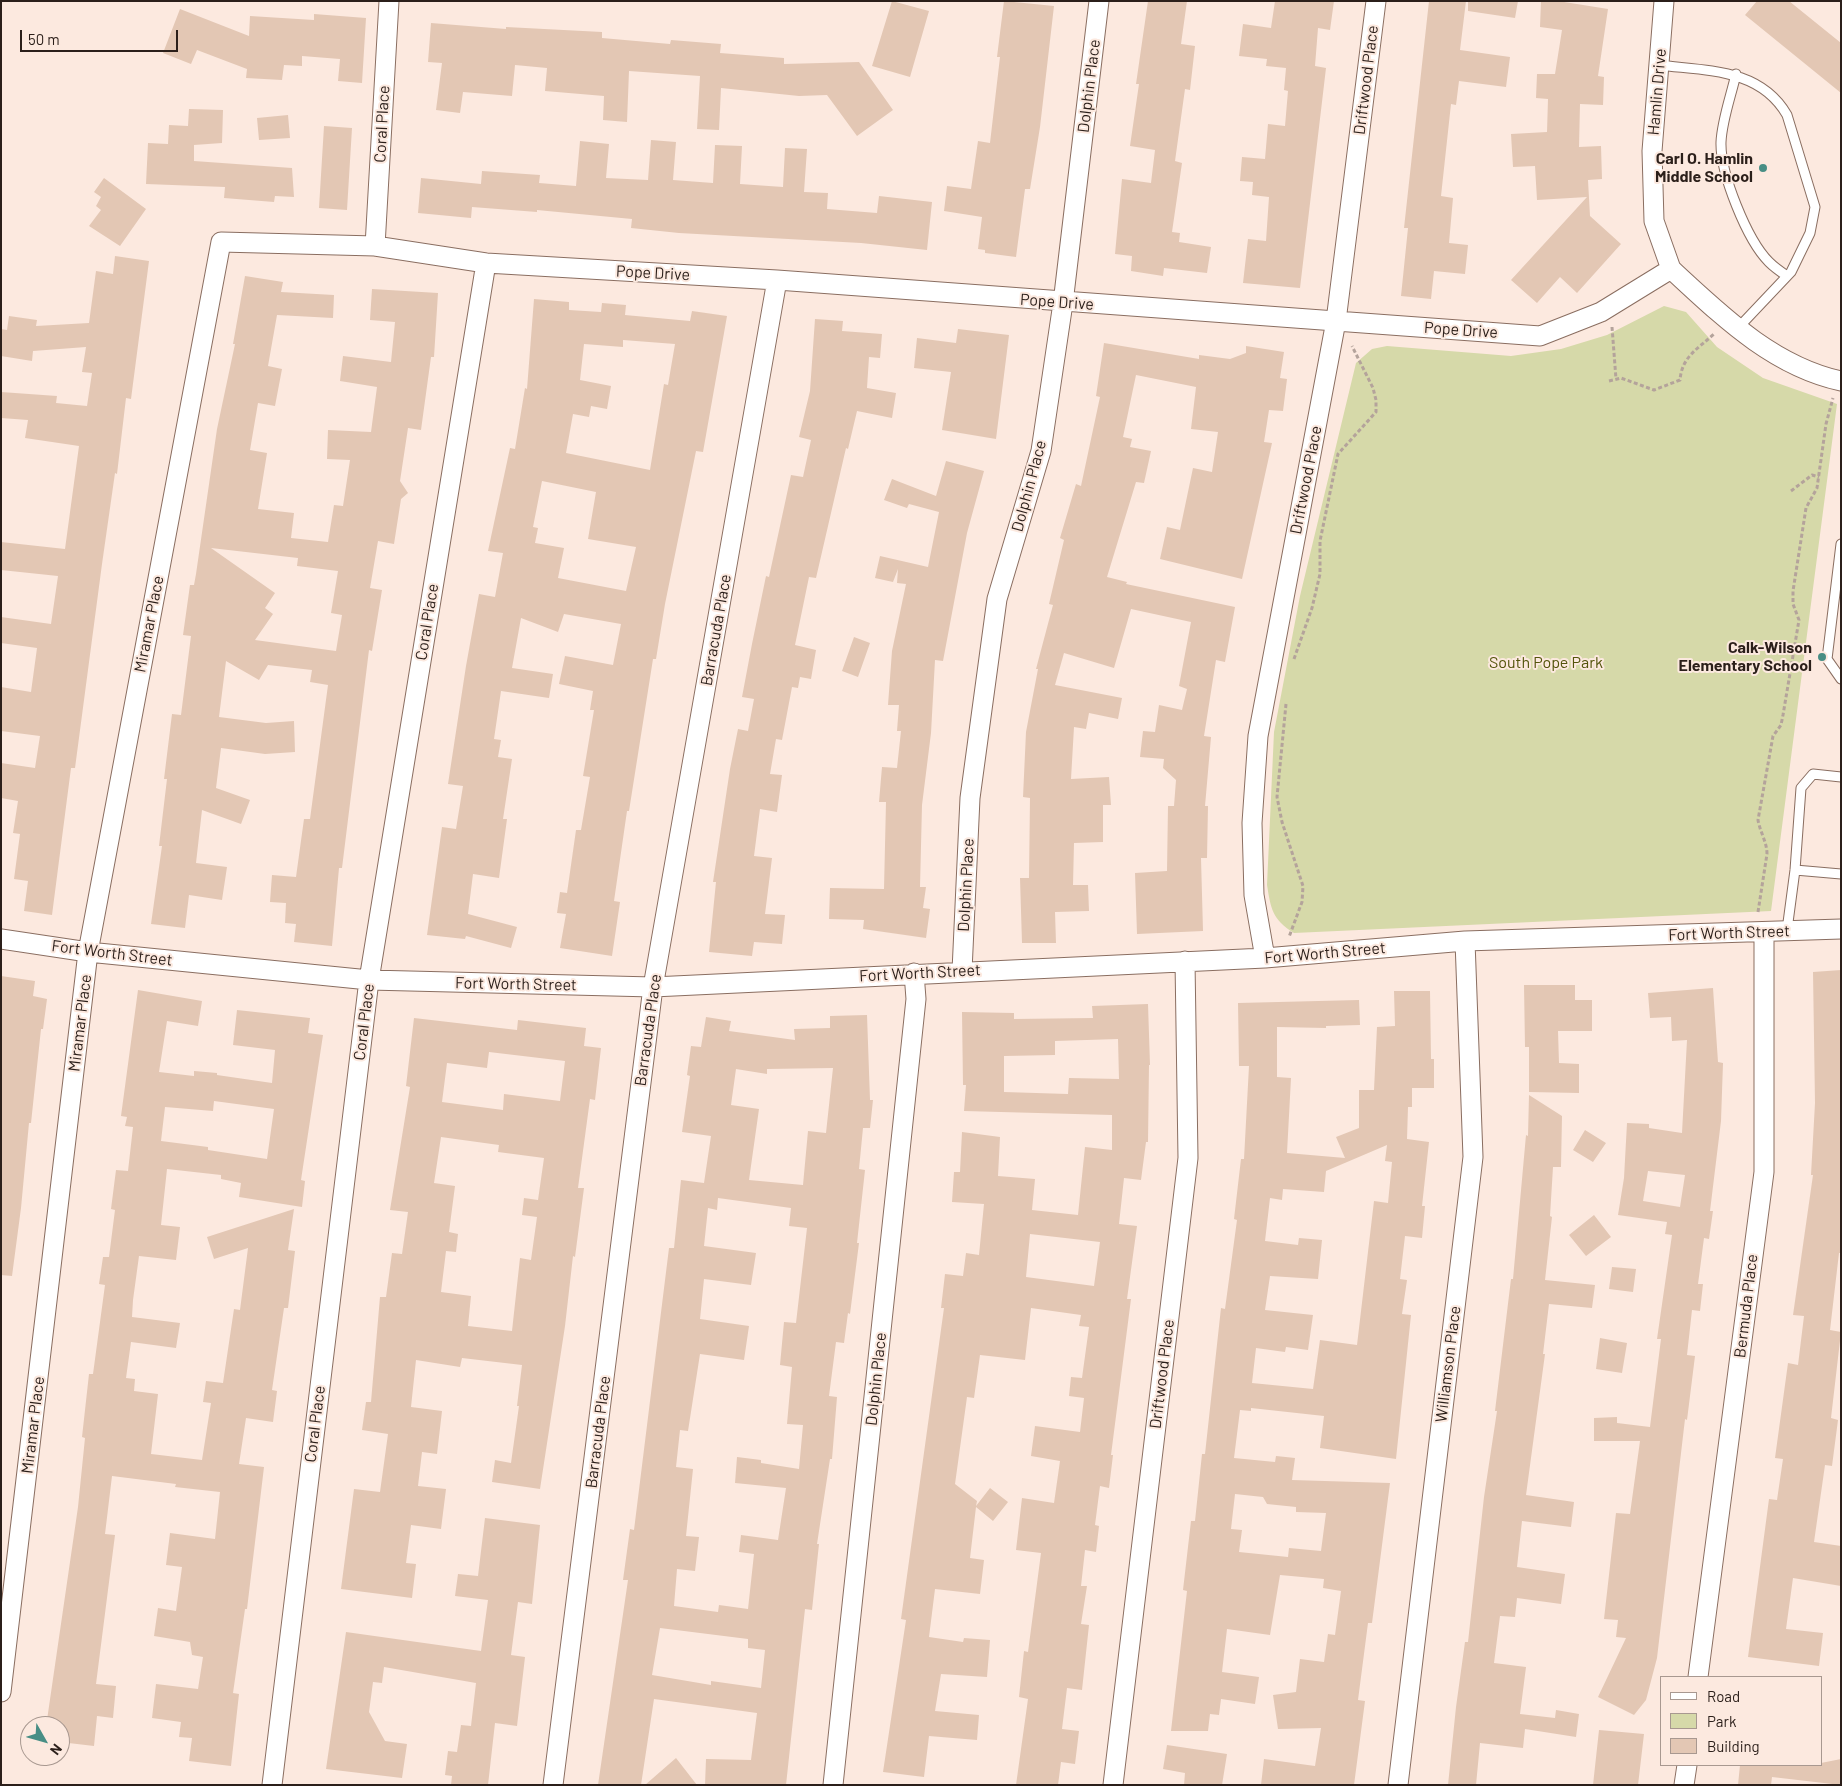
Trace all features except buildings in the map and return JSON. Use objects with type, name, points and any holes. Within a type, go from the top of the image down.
[{"type":"street","name":"Coral Place","points":[[375,246],[390,1]]},
{"type":"street","name":"Dolphin Place","points":[[962,970],[970,798],[997,599],[1041,451],[1063,303],[1099,1]]},
{"type":"street","name":"Driftwood Place","points":[[1274,957],[1254,895],[1252,823],[1258,736],[1338,321],[1376,1]]},
{"type":"street","name":"Hamlin Drive","points":[[1664,1],[1652,151],[1654,221],[1671,269]]},
{"type":"street","name":"Pope Drive","points":[[221,242],[375,246],[486,263],[777,280],[1063,303],[1540,336],[1610,307],[1671,269]]},
{"type":"street","name":"Miramar Place","points":[[1,1692],[88,952],[221,242]]},
{"type":"street","name":"Coral Place","points":[[272,1785],[368,980],[486,263]]},
{"type":"street","points":[[1671,269],[1733,324],[1777,357],[1839,381]]},
{"type":"street","name":"Barracuda Place","points":[[553,1785],[653,986],[777,280]]},
{"type":"street","name":"Fort Worth Street","points":[[1,939],[88,952],[368,980],[653,986],[962,970],[1274,957],[1465,941],[1841,929]]},
{"type":"street","name":"Bermuda Place","points":[[1698,1676],[1764,1172],[1760,932]]},
{"type":"street","name":"Williamson Place","points":[[1398,1785],[1473,1157],[1465,941]]},
{"type":"street","name":"Driftwood Place","points":[[1113,1785],[1188,1158],[1185,961]]},
{"type":"street","name":"Dolphin Place","points":[[833,1785],[916,999],[914,973]]},
{"type":"street","points":[[1684,1785],[1687,1766]]},
{"type":"lane","points":[[1659,65],[1736,74],[1754,83],[1779,101],[1787,115],[1815,207],[1810,233],[1791,272],[1733,324]]},
{"type":"lane","points":[[1736,74],[1721,142],[1726,179],[1742,219],[1760,250],[1768,261],[1787,276]]},
{"type":"lane","points":[[1841,544],[1827,659],[1841,679]]},
{"type":"lane","points":[[1787,930],[1795,870],[1801,788],[1812,774],[1841,777]]},
{"type":"lane","points":[[1795,870],[1841,874]]},
{"type":"path","points":[[1610,307],[1616,379]]},
{"type":"path","points":[[1291,667],[1301,644],[1318,582],[1320,541],[1338,454],[1376,412],[1376,400],[1372,388],[1338,321]]},
{"type":"path","points":[[1609,381],[1616,379],[1633,381],[1645,389],[1654,390],[1680,380],[1681,367],[1688,357],[1733,324]]},
{"type":"path","points":[[1760,932],[1767,846],[1759,830],[1758,820],[1773,736],[1782,720],[1799,620],[1793,604],[1793,591],[1806,508],[1817,488],[1826,424],[1839,381]]},
{"type":"path","points":[[1791,492],[1812,476],[1819,477]]},
{"type":"path","points":[[1274,957],[1302,902],[1302,886],[1282,822],[1277,797],[1278,766],[1287,697]]},
{"type":"green space","name":"South Pope Park","points":[[1664,306],[1686,312],[1717,347],[1763,378],[1837,404],[1771,911],[1294,933],[1281,923],[1274,913],[1267,885],[1274,732],[1300,596],[1356,363],[1372,349],[1387,346],[1511,356],[1561,349],[1607,335]]},
{"type":"place","name":"Carl O. Hamlin Middle School","points":[[1763,168]]},
{"type":"place","name":"Calk-Wilson Elementary School","points":[[1822,657]]}]
